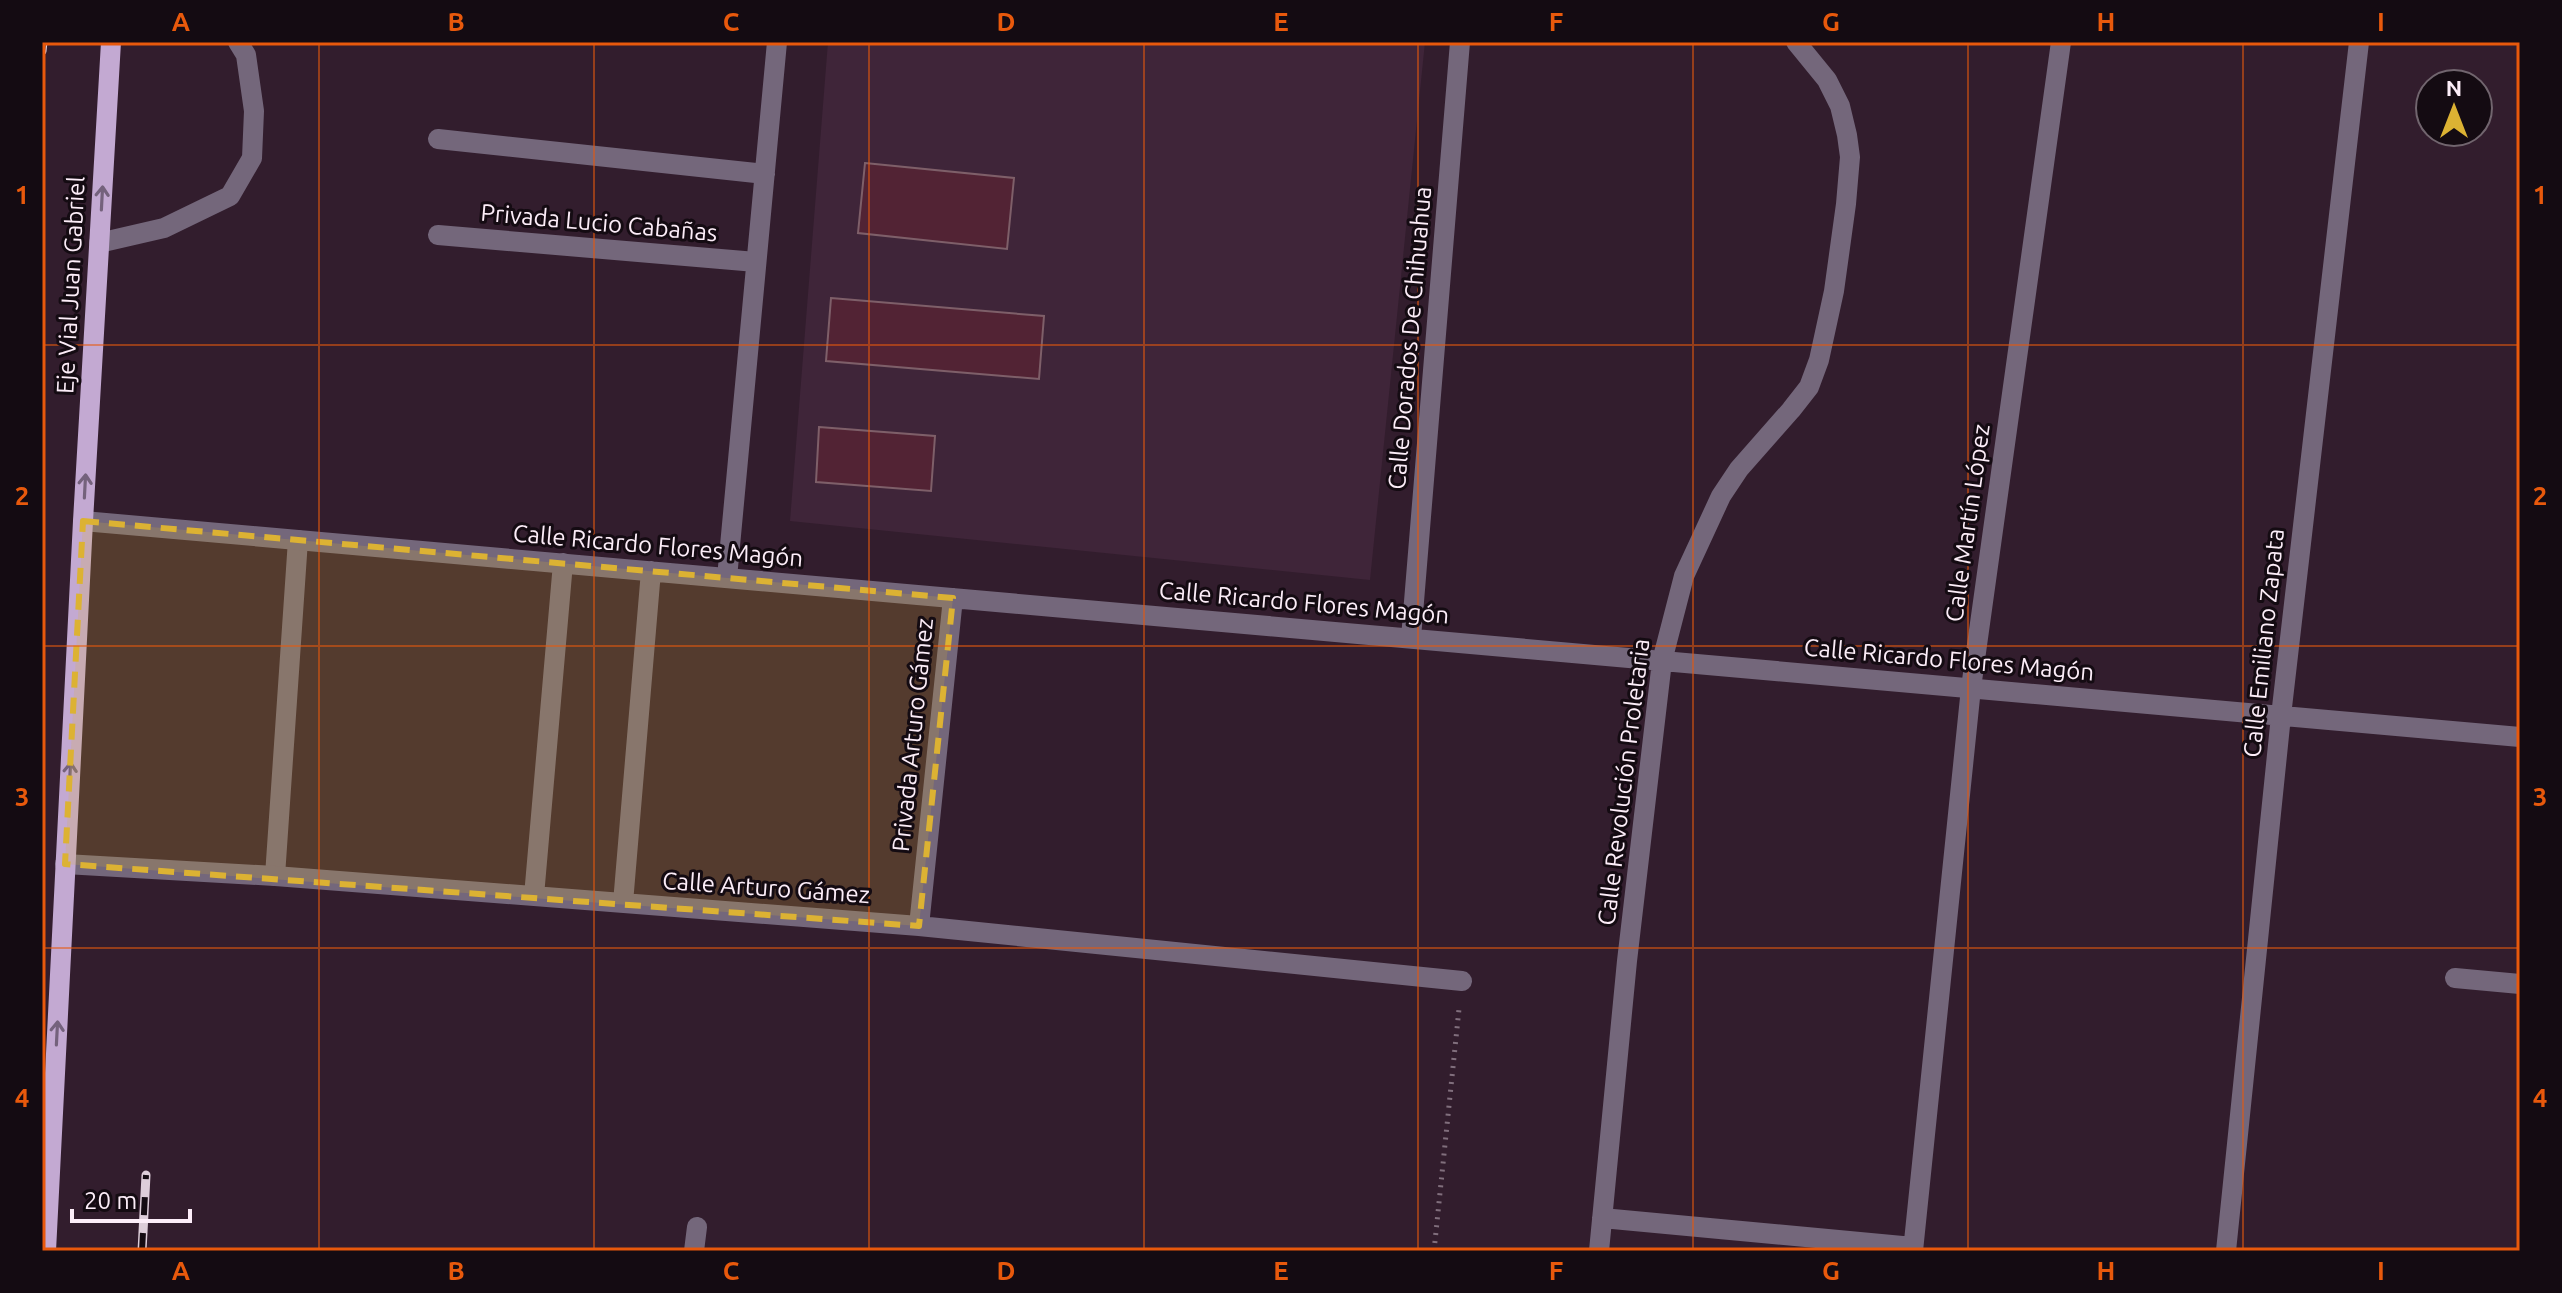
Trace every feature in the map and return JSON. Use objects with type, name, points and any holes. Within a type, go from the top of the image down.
[{"type":"main road","name":"Eje Vial Juan Gabriel","points":[[46,1251],[111,42]]},
{"type":"street","points":[[99,243],[164,228],[230,196],[252,158],[254,111],[246,55],[238,42]]},
{"type":"street","points":[[727,578],[777,42]]},
{"type":"street","name":"Calle Dorados De Chihuahua","points":[[1411,638],[1460,42]]},
{"type":"street","name":"Calle Revolución Proletaria","points":[[1599,1251],[1627,961],[1662,661],[1684,576],[1721,496],[1739,469],[1809,387],[1819,360],[1831,305],[1850,157],[1840,106],[1827,80],[1796,42]]},
{"type":"street","name":"Calle Martín López","points":[[1913,1249],[1971,688],[2061,42]]},
{"type":"street","name":"Calle Emiliano Zapata","points":[[2226,1251],[2281,716],[2359,42]]},
{"type":"street","points":[[438,139],[765,174]]},
{"type":"street","name":"Privada Lucio Cabañas","points":[[438,235],[756,262]]},
{"type":"street","name":"Calle Ricardo Flores Magón","points":[[83,521],[2520,737]]},
{"type":"street","points":[[275,876],[298,540]]},
{"type":"street","points":[[534,896],[563,563]]},
{"type":"street","points":[[623,903],[651,571]]},
{"type":"street","name":"Privada Arturo Gámez","points":[[919,926],[953,598]]},
{"type":"street","name":"Calle Arturo Gámez","points":[[65,864],[275,876],[919,926],[1462,981]]},
{"type":"street","points":[[2455,978],[2520,984]]},
{"type":"street","points":[[1602,1218],[1913,1249]]},
{"type":"street","points":[[694,1251],[697,1227]]},
{"type":"path","points":[[1434,1251],[1462,981]]},
{"type":"highlighted area","points":[[83,521],[953,598],[919,926],[65,864]]},
{"type":"shaded area","points":[[828,42],[1425,42],[1370,580],[790,521]]},
{"type":"building","points":[[865,163],[1014,178],[1007,249],[858,233]]},
{"type":"building","points":[[831,298],[1044,316],[1039,379],[826,361]]},
{"type":"building","points":[[819,427],[935,436],[931,491],[816,482]]},
{"type":"railway","points":[[42,51],[43,42]]},
{"type":"railway","points":[[142,1251],[146,1175]]}]
